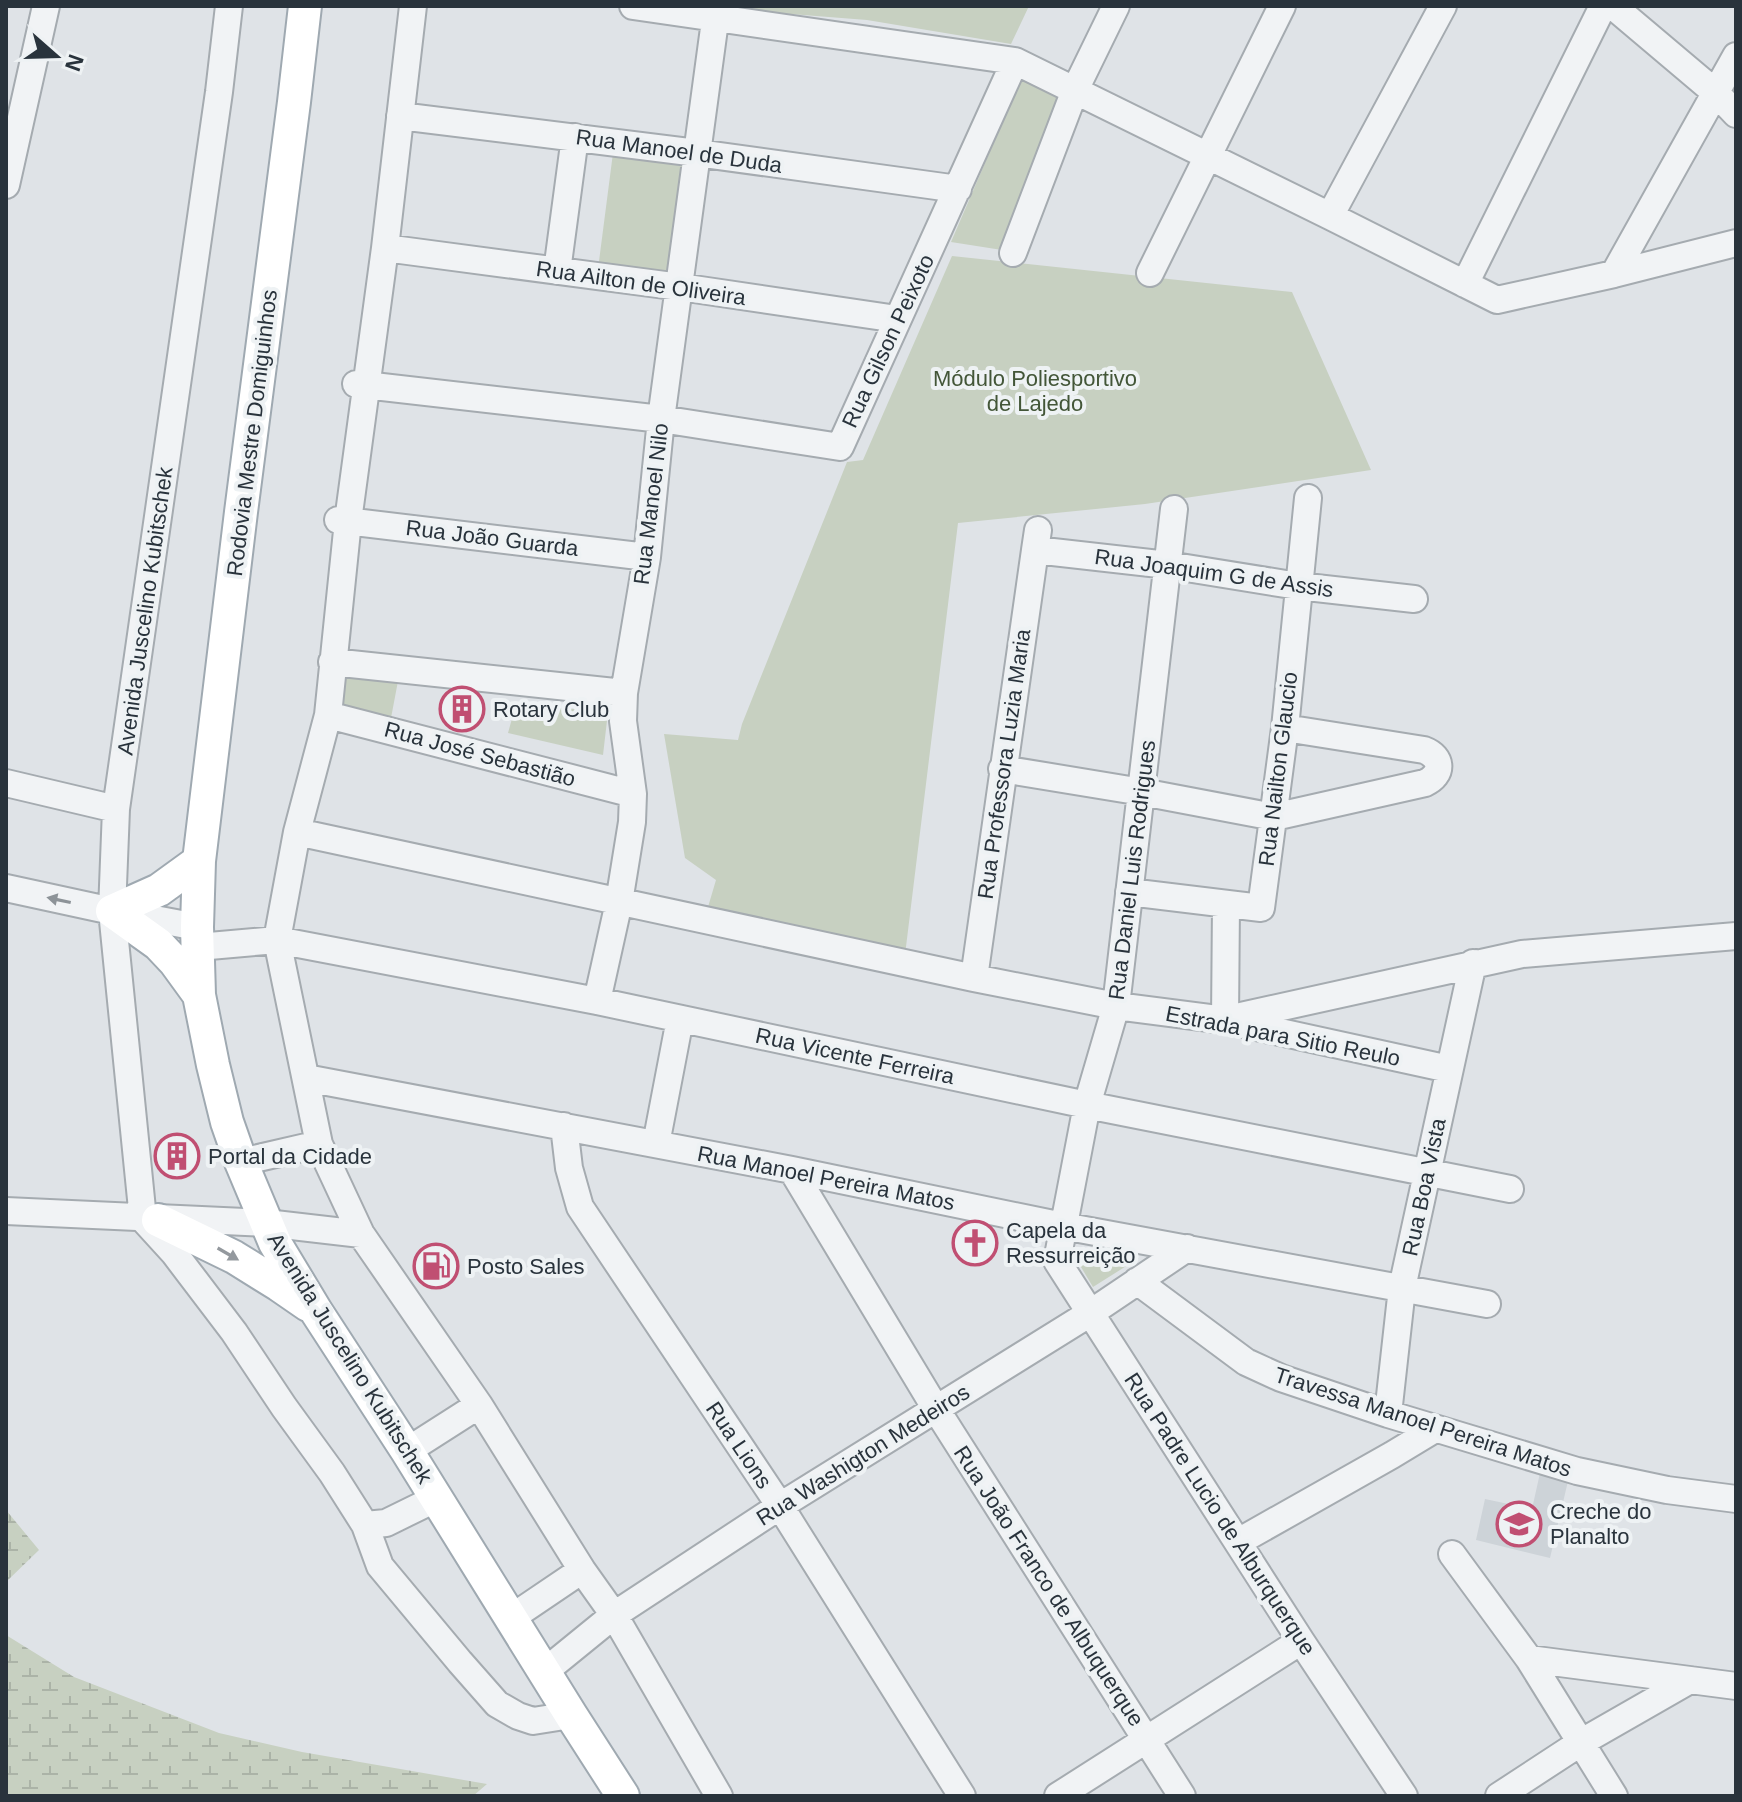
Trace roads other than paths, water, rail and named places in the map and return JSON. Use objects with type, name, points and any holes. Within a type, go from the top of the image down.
[{"type":"main road","name":"Rodovia Mestre Domiguinhos","points":[[199,861],[305,6]]},
{"type":"main road","points":[[112,911],[159,890],[199,861]]},
{"type":"main road","name":"Avenida Juscelino Kubitschek","points":[[199,861],[199,995],[227,1122],[275,1243],[623,1796]]},
{"type":"main road","points":[[112,911],[158,944],[199,995]]},
{"type":"main road","points":[[151,1219],[234,1257],[316,1311]]},
{"type":"street","points":[[6,185],[11,130],[46,6]]},
{"type":"street","name":"Avenida Juscelino Kubitschek","points":[[151,1219],[112,911],[116,809],[229,6]]},
{"type":"street","points":[[413,6],[385,248],[361,384],[343,520],[328,715],[297,832],[277,940],[319,1144],[361,1234],[479,1405],[582,1570],[614,1615],[719,1796]]},
{"type":"street","points":[[633,6],[716,11],[1015,61],[1497,300],[1736,243]]},
{"type":"street","points":[[1013,253],[1075,90],[1116,6]]},
{"type":"street","points":[[1150,273],[1282,6]]},
{"type":"street","points":[[1330,216],[1443,6]]},
{"type":"street","points":[[1465,284],[1603,6]]},
{"type":"street","points":[[1613,6],[1716,93],[1736,114]]},
{"type":"street","name":"Rua Manoel Nilo","points":[[597,1001],[619,902],[632,822],[633,794],[623,721],[624,693],[647,557],[661,419],[716,11]]},
{"type":"street","points":[[1614,274],[1736,56]]},
{"type":"street","name":"Rua Gilson Peixoto","points":[[361,384],[661,419],[840,447],[1015,61]]},
{"type":"street","name":"Rua Manoel de Duda","points":[[400,116],[958,189]]},
{"type":"street","points":[[557,271],[575,137]]},
{"type":"street","name":"Rua Ailton de Oliveira","points":[[385,248],[897,319]]},
{"type":"street","name":"Rua Nailton Glaucio","points":[[1129,892],[1261,908],[1285,728],[1308,498]]},
{"type":"street","name":"Rua Daniel Luis Rodrigues","points":[[1063,1226],[1087,1105],[1116,1006],[1174,509]]},
{"type":"street","name":"Rua João Guarda","points":[[343,520],[647,557]]},
{"type":"street","name":"Rua Joaquim G de Assis","points":[[1036,540],[1298,586],[1414,599]]},
{"type":"street","name":"Rua Professora Luzia Maria","points":[[974,978],[1036,540]]},
{"type":"street","points":[[332,662],[624,693]]},
{"type":"street","name":"Rua José Sebastião","points":[[328,715],[633,794]]},
{"type":"street","points":[[1002,769],[1274,817],[1425,783],[1434,778],[1438,768],[1435,757],[1424,750],[1285,728]]},
{"type":"street","points":[[6,783],[116,809]]},
{"type":"street","points":[[297,832],[1116,1006]]},
{"type":"street","name":"Rua Vicente Ferreira","points":[[6,888],[112,911],[198,937],[277,940],[597,1001],[1087,1105],[1510,1189]]},
{"type":"street","points":[[1226,904],[1225,1020],[1522,954],[1736,936]]},
{"type":"street","name":"Rua Boa Vista","points":[[1388,1414],[1402,1288],[1473,963]]},
{"type":"street","name":"Estrada para Sitio Reulo","points":[[1116,1006],[1225,1020],[1449,1069]]},
{"type":"street","points":[[656,1144],[680,1019]]},
{"type":"street","name":"Rua Manoel Pereira Matos","points":[[306,1078],[792,1170],[1063,1226],[1487,1304]]},
{"type":"street","name":"Rua Lions","points":[[564,1126],[569,1168],[580,1207],[780,1506],[962,1796]]},
{"type":"street","points":[[241,1162],[319,1144]]},
{"type":"street","name":"Rua João Franco de Albuquerque","points":[[792,1170],[936,1409],[1182,1796]]},
{"type":"street","points":[[6,1211],[266,1223],[361,1234]]},
{"type":"street","points":[[151,1219],[332,1473],[365,1525],[380,1566],[497,1704],[533,1721],[575,1722]]},
{"type":"street","name":"Rua Padre Lucio de Alburquerque","points":[[1063,1226],[1057,1261],[1404,1796]]},
{"type":"street","name":"Rua Washigton Medeiros","points":[[544,1672],[614,1615],[780,1506],[1092,1312],[1187,1248]]},
{"type":"street","name":"Travessa Manoel Pereira Matos","points":[[1137,1281],[1246,1362],[1281,1378],[1435,1429],[1577,1471],[1655,1488],[1736,1499]]},
{"type":"street","points":[[407,1451],[479,1405]]},
{"type":"street","points":[[1238,1542],[1435,1429]]},
{"type":"street","points":[[365,1525],[386,1523],[437,1498]]},
{"type":"street","points":[[1452,1554],[1529,1659],[1614,1796]]},
{"type":"street","points":[[511,1618],[582,1570]]},
{"type":"street","points":[[1058,1796],[1301,1641]]},
{"type":"street","points":[[1529,1659],[1736,1686]]},
{"type":"street","points":[[1499,1796],[1580,1743],[1690,1680]]},
{"type":"place","name":"Rotary Club","points":[[462,709]]},
{"type":"place","name":"Portal da Cidade","points":[[177,1156]]},
{"type":"place","name":"Capela da Ressurreição","points":[[975,1243]]},
{"type":"place","name":"Posto Sales","points":[[436,1266]]},
{"type":"place","name":"Creche do Planalto","points":[[1519,1524]]},
{"type":"park label","name":"Módulo Poliesportivo de Lajedo","points":[[1035,390]]}]
